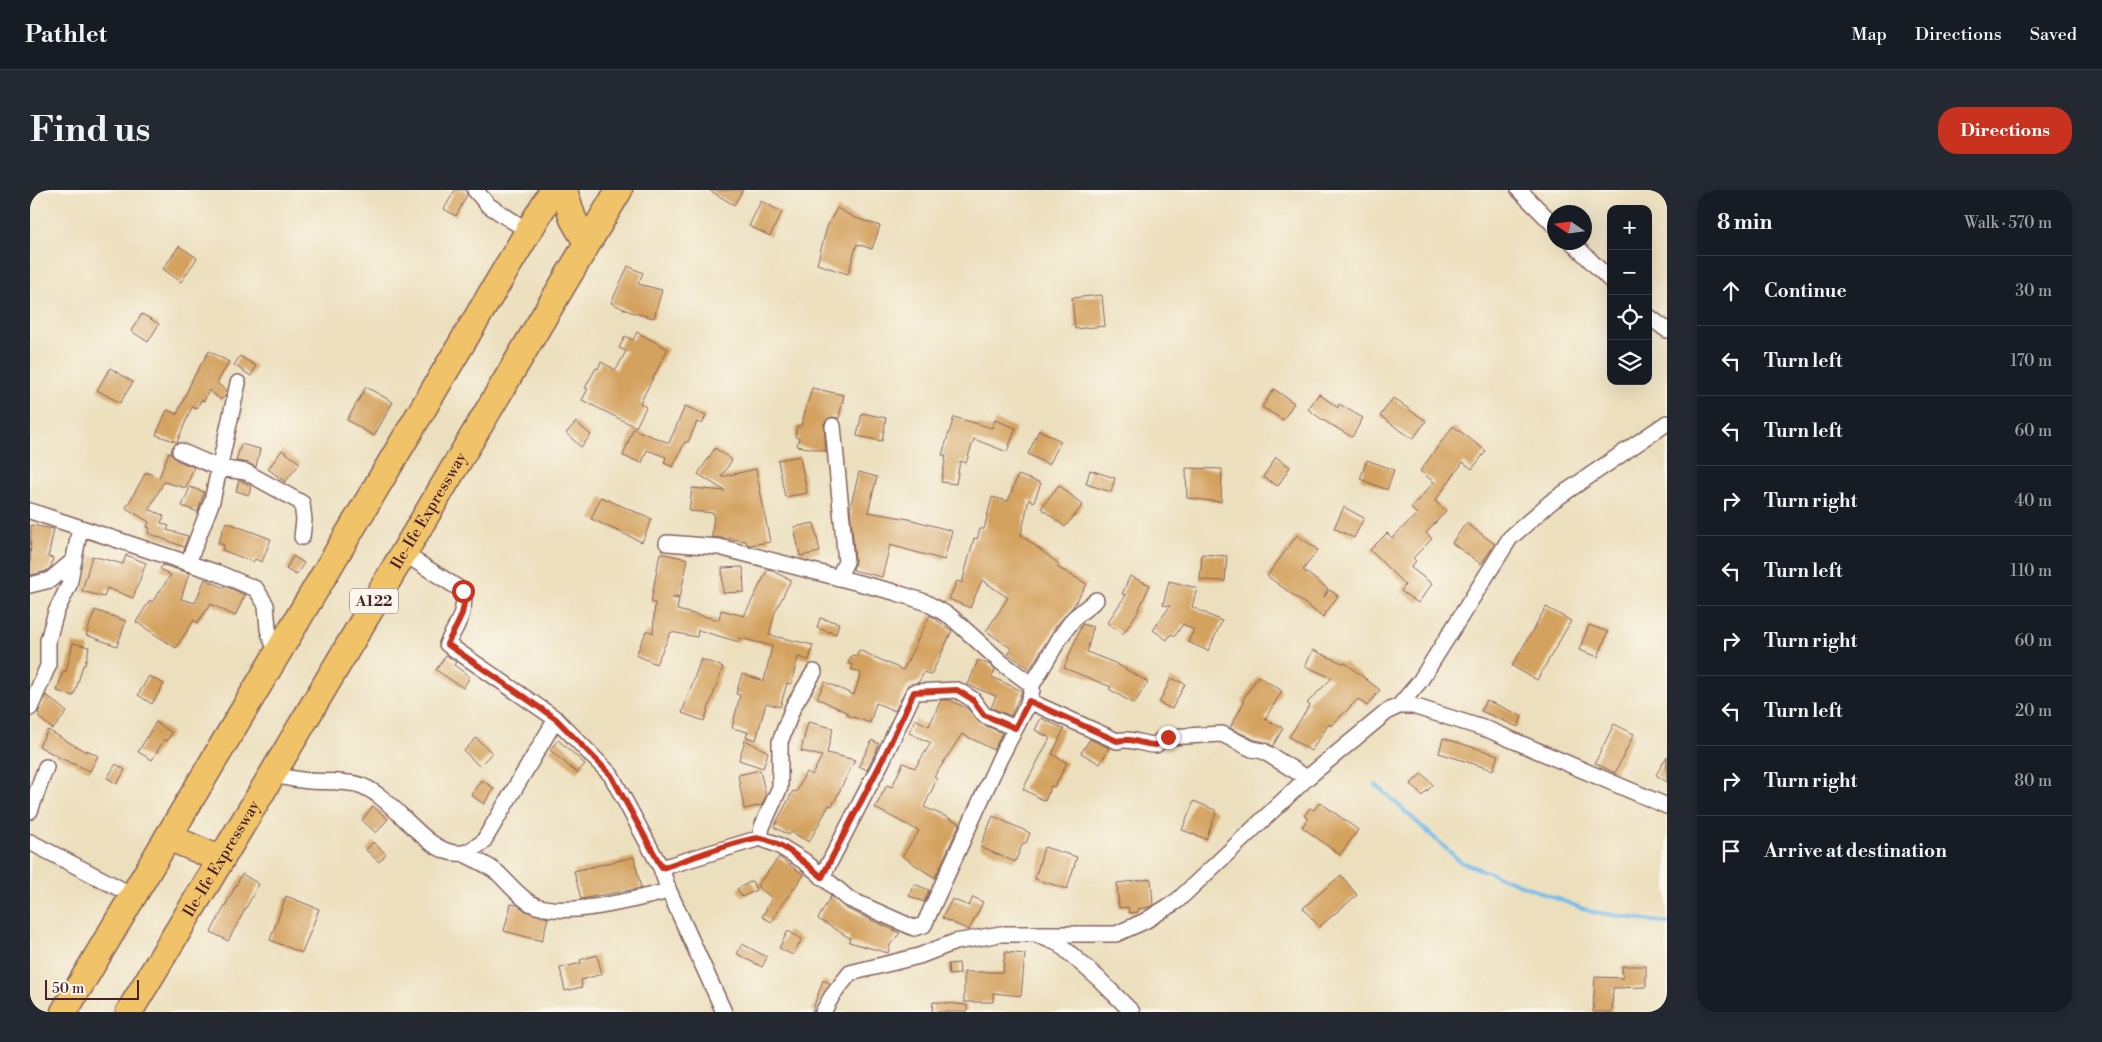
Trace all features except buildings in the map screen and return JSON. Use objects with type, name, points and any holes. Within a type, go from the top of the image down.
[{"type":"highway","points":[[64,1012],[553,190]]},
{"type":"highway","points":[[564,190],[573,219],[588,243]]},
{"type":"highway","name":"Ile-Ife Expressway","points":[[129,1012],[619,190]]},
{"type":"highway","points":[[168,838],[220,859]]},
{"type":"street","points":[[475,190],[488,205],[528,231]]},
{"type":"street","points":[[1519,190],[1547,218]]},
{"type":"street","points":[[1580,250],[1607,278]]},
{"type":"street","points":[[1652,319],[1667,330]]},
{"type":"street","points":[[188,563],[212,500],[238,383]]},
{"type":"street","points":[[1399,706],[1420,681],[1510,538],[1551,502],[1667,422]]},
{"type":"street","points":[[833,426],[846,562],[838,578]]},
{"type":"street","points":[[180,451],[219,468],[246,472],[302,503],[304,520],[302,537]]},
{"type":"street","points":[[30,511],[188,563],[256,589],[266,605],[268,629],[277,655]]},
{"type":"street","points":[[30,708],[48,666],[48,640],[56,612],[69,585],[80,528]]},
{"type":"street","points":[[666,543],[719,547],[925,602],[950,616],[1002,663],[1032,685]]},
{"type":"street","points":[[403,553],[463,591],[466,602],[447,644],[556,719],[611,775],[662,868],[669,891],[724,1012]]},
{"type":"street","points":[[30,585],[50,580],[74,560]]},
{"type":"street","points":[[662,868],[760,838],[778,845],[804,861],[849,900],[914,928],[924,925],[1029,701],[1032,685],[1060,636],[1074,618],[1096,600]]},
{"type":"street","points":[[760,838],[762,827],[780,787],[780,742],[793,707],[814,672]]},
{"type":"street","points":[[822,877],[882,761],[914,692],[957,690],[972,699],[984,715],[1015,728]]},
{"type":"street","points":[[1029,701],[1117,741],[1126,738],[1146,745],[1156,745],[1168,737],[1222,734],[1252,750],[1262,750],[1307,778]]},
{"type":"street","points":[[823,1012],[832,996],[850,973],[919,956],[955,942],[1001,934],[1116,934],[1145,921],[1176,901],[1307,778],[1388,711],[1399,706],[1413,706],[1489,730],[1667,806]]},
{"type":"street","points":[[462,853],[483,842],[556,719]]},
{"type":"street","points":[[30,810],[46,767]]},
{"type":"street","points":[[272,775],[307,781],[356,784],[377,793],[402,815],[417,832],[437,847],[450,852],[462,853],[497,872],[516,892],[531,903],[551,910],[628,901],[669,891]]},
{"type":"street","points":[[30,842],[134,896]]},
{"type":"street","points":[[1034,933],[1058,943],[1099,979],[1132,1012]]},
{"type":"waterway","points":[[1376,785],[1461,862],[1592,912],[1667,923]]},
{"type":"route","points":[[463,591],[466,602],[447,644],[466,655],[556,719],[611,775],[662,868],[743,841],[760,838],[778,845],[804,861],[822,877],[882,761],[908,702],[914,692],[921,690],[957,690],[972,699],[984,715],[1015,728],[1029,701],[1117,741],[1126,738],[1146,745],[1156,745],[1168,737]]}]
